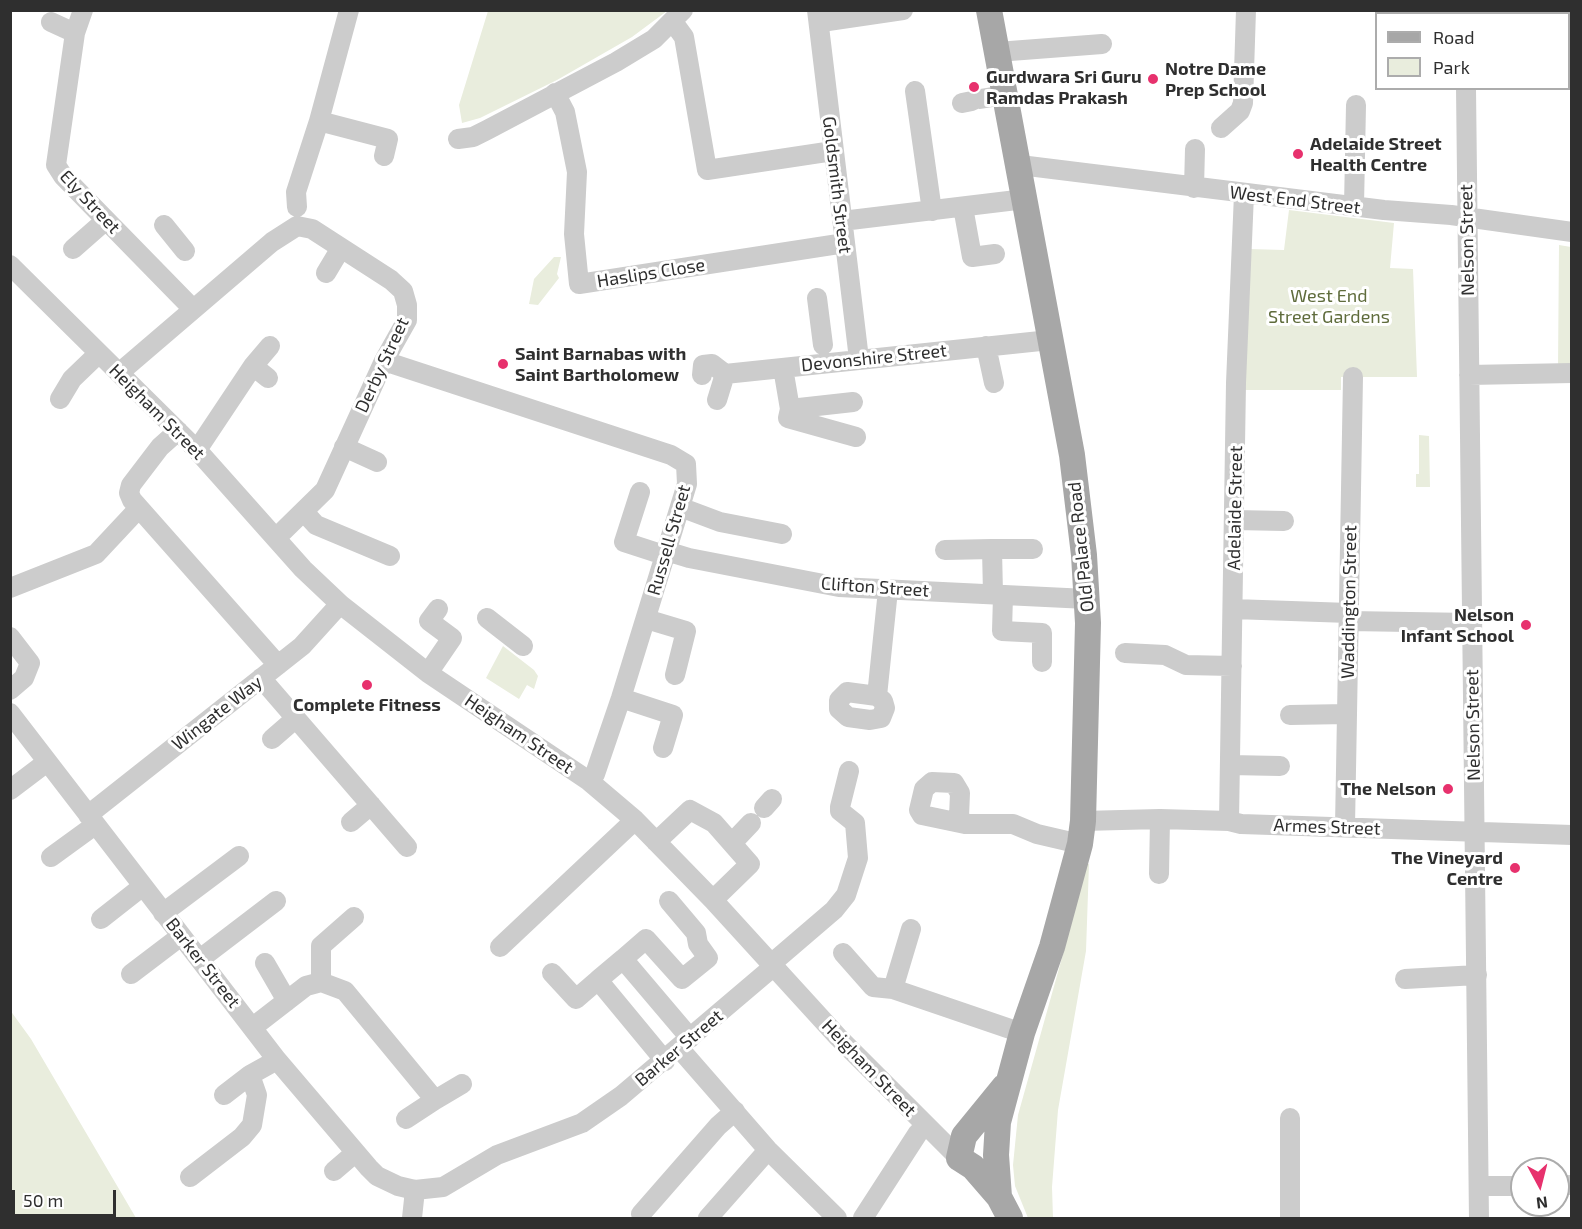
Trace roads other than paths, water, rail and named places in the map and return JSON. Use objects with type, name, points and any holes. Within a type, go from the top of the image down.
[{"type":"main road","name":"Old Palace Road","points":[[989,10],[1020,165],[1072,455],[1087,599],[1089,673],[1082,833],[1050,956],[1022,1033],[998,1122],[996,1155],[1003,1212]]},
{"type":"main road","name":"Old Palace Road","points":[[959,1158],[964,1136],[1010,1080]]},
{"type":"main road","name":"Old Palace Road","points":[[959,1158],[973,1152],[998,1122]]},
{"type":"main road","name":"Heigham Street","points":[[959,1158],[973,1167],[1003,1212]]},
{"type":"street","name":"Ely Street","points":[[83,10],[75,33],[56,165],[192,308]]},
{"type":"street","points":[[118,373],[272,242],[297,216],[296,192],[319,121],[349,10]]},
{"type":"street","points":[[834,21],[871,13],[903,10]]},
{"type":"street","points":[[1224,120],[1240,111],[1243,103],[1246,10]]},
{"type":"street","points":[[458,139],[473,137],[487,130],[644,45],[678,16],[684,37],[707,170],[832,150]]},
{"type":"street","name":"Goldsmith Street","points":[[834,21],[832,150],[859,360]]},
{"type":"street","points":[[51,22],[75,33]]},
{"type":"street","points":[[997,52],[1102,44]]},
{"type":"street","name":"Nelson Street","points":[[1466,90],[1479,1218]]},
{"type":"street","points":[[915,91],[932,211]]},
{"type":"street","name":"Haslips Close","points":[[555,93],[565,112],[577,172],[578,203],[574,234],[579,284],[845,243]]},
{"type":"street","points":[[971,101],[1005,94]]},
{"type":"street","points":[[1354,206],[1356,105]]},
{"type":"street","points":[[319,121],[388,139]]},
{"type":"street","points":[[1194,188],[1195,149]]},
{"type":"street","name":"West End Street","points":[[1020,165],[1244,194],[1466,217],[1572,232]]},
{"type":"street","name":"Adelaide Street","points":[[1229,821],[1236,383],[1244,194]]},
{"type":"street","points":[[842,221],[1025,199]]},
{"type":"street","points":[[963,207],[972,257],[995,254]]},
{"type":"street","name":"Derby Street","points":[[276,538],[326,490],[384,361],[407,320],[407,305],[403,291],[391,280],[312,229],[297,216]]},
{"type":"street","points":[[73,249],[106,220]]},
{"type":"street","points":[[164,225],[185,251]]},
{"type":"street","points":[[326,273],[341,248]]},
{"type":"street","name":"Heigham Street","points":[[13,272],[197,450],[303,569],[340,604],[428,672],[589,782],[636,820],[713,900],[772,966],[959,1158]]},
{"type":"street","points":[[817,298],[823,345]]},
{"type":"street","name":"Devonshire Street","points":[[702,375],[703,365],[712,364],[725,374],[1050,340]]},
{"type":"street","points":[[197,450],[260,372],[270,346]]},
{"type":"street","points":[[986,346],[994,383]]},
{"type":"street","points":[[60,399],[72,379],[98,354]]},
{"type":"street","name":"Russell Street","points":[[384,361],[671,455],[686,464],[687,484],[646,619],[595,774],[589,782]]},
{"type":"street","points":[[783,368],[790,409],[788,418],[856,437]]},
{"type":"street","points":[[1469,375],[1572,373]]},
{"type":"street","points":[[717,400],[725,374]]},
{"type":"street","name":"Waddington Street","points":[[1345,827],[1353,377]]},
{"type":"street","points":[[790,409],[853,402]]},
{"type":"street","points":[[178,431],[160,447],[131,485],[129,493],[138,508],[278,665]]},
{"type":"street","points":[[344,447],[376,462]]},
{"type":"street","name":"Clifton Street","points":[[640,492],[624,542],[665,553],[809,582],[888,590],[1087,599]]},
{"type":"street","points":[[680,507],[720,522],[783,534]]},
{"type":"street","points":[[10,588],[96,554],[138,508]]},
{"type":"street","points":[[304,512],[316,525],[390,556]]},
{"type":"street","points":[[1235,520],[1284,521]]},
{"type":"street","points":[[955,544],[992,549],[1033,549]]},
{"type":"street","points":[[992,549],[1002,631],[1042,633],[1042,662]]},
{"type":"street","points":[[877,696],[888,590]]},
{"type":"street","name":"Wingate Way","points":[[51,857],[91,820],[302,646],[340,604]]},
{"type":"street","points":[[428,672],[452,638],[429,621],[438,609]]},
{"type":"street","points":[[1233,609],[1471,623]]},
{"type":"street","points":[[487,618],[523,646]]},
{"type":"street","points":[[646,619],[686,631],[675,675]]},
{"type":"street","points":[[10,637],[30,663],[24,678],[10,690]]},
{"type":"street","points":[[1125,653],[1165,655],[1186,665],[1232,666]]},
{"type":"street","points":[[261,678],[407,847]]},
{"type":"street","points":[[621,698],[673,715],[663,748]]},
{"type":"street","name":"Barker Street","points":[[11,714],[277,1060],[377,1176],[398,1186],[415,1190],[443,1187],[497,1155],[582,1123],[678,1049],[834,910],[846,895],[858,858],[855,823],[840,811],[849,771]]},
{"type":"street","points":[[1290,715],[1347,714]]},
{"type":"street","points":[[272,739],[295,719]]},
{"type":"street","points":[[10,790],[47,762]]},
{"type":"street","points":[[1230,765],[1280,766]]},
{"type":"street","points":[[351,822],[371,805]]},
{"type":"street","points":[[656,842],[690,810],[714,823],[750,864],[713,900]]},
{"type":"street","points":[[1156,874],[1160,819]]},
{"type":"street","name":"Armes Street","points":[[965,824],[1013,824],[1037,842],[1160,819],[1345,827],[1474,839],[1572,835]]},
{"type":"street","points":[[500,947],[636,820]]},
{"type":"street","points":[[732,843],[751,823]]},
{"type":"street","points":[[163,913],[238,856]]},
{"type":"street","points":[[101,919],[143,886]]},
{"type":"street","points":[[200,959],[276,901]]},
{"type":"street","points":[[552,973],[576,999],[646,939],[682,979],[708,958],[698,944],[696,933],[669,901]]},
{"type":"street","points":[[321,982],[321,946],[354,917]]},
{"type":"street","points":[[893,989],[911,929]]},
{"type":"street","points":[[131,974],[181,936]]},
{"type":"street","points":[[843,953],[873,987],[893,989],[1022,1033]]},
{"type":"street","points":[[623,959],[678,1049]]},
{"type":"street","points":[[265,963],[287,1001]]},
{"type":"street","points":[[1405,979],[1477,975]]},
{"type":"street","points":[[598,980],[678,1049],[768,1150],[837,1218]]},
{"type":"street","points":[[253,1027],[306,986],[321,982],[345,990],[435,1100]]},
{"type":"street","points":[[224,1095],[250,1075],[277,1060]]},
{"type":"street","points":[[190,1177],[242,1137],[252,1125],[257,1095],[250,1075]]},
{"type":"street","points":[[406,1119],[462,1084]]},
{"type":"street","points":[[641,1214],[718,1126],[735,1111]]},
{"type":"street","points":[[1290,1118],[1290,1218]]},
{"type":"street","points":[[864,1218],[918,1133]]},
{"type":"street","points":[[708,1218],[768,1150]]},
{"type":"street","points":[[334,1171],[356,1153]]},
{"type":"street","points":[[1479,1186],[1510,1186]]},
{"type":"street","points":[[412,1218],[415,1190]]},
{"type":"place","name":"Notre Dame Prep School","points":[[1153,79]]},
{"type":"place","name":"Gurdwara Sri Guru Ramdas Prakash","points":[[974,87]]},
{"type":"place","name":"Adelaide Street Health Centre","points":[[1298,154]]},
{"type":"place","name":"Saint Barnabas with Saint Bartholomew","points":[[503,364]]},
{"type":"place","name":"Nelson Infant School","points":[[1526,625]]},
{"type":"place","name":"Complete Fitness","points":[[367,685]]},
{"type":"place","name":"The Nelson","points":[[1448,789]]},
{"type":"place","name":"The Vineyard Centre","points":[[1515,868]]},
{"type":"park label","name":"West End Street Gardens","points":[[1329,306]]}]
